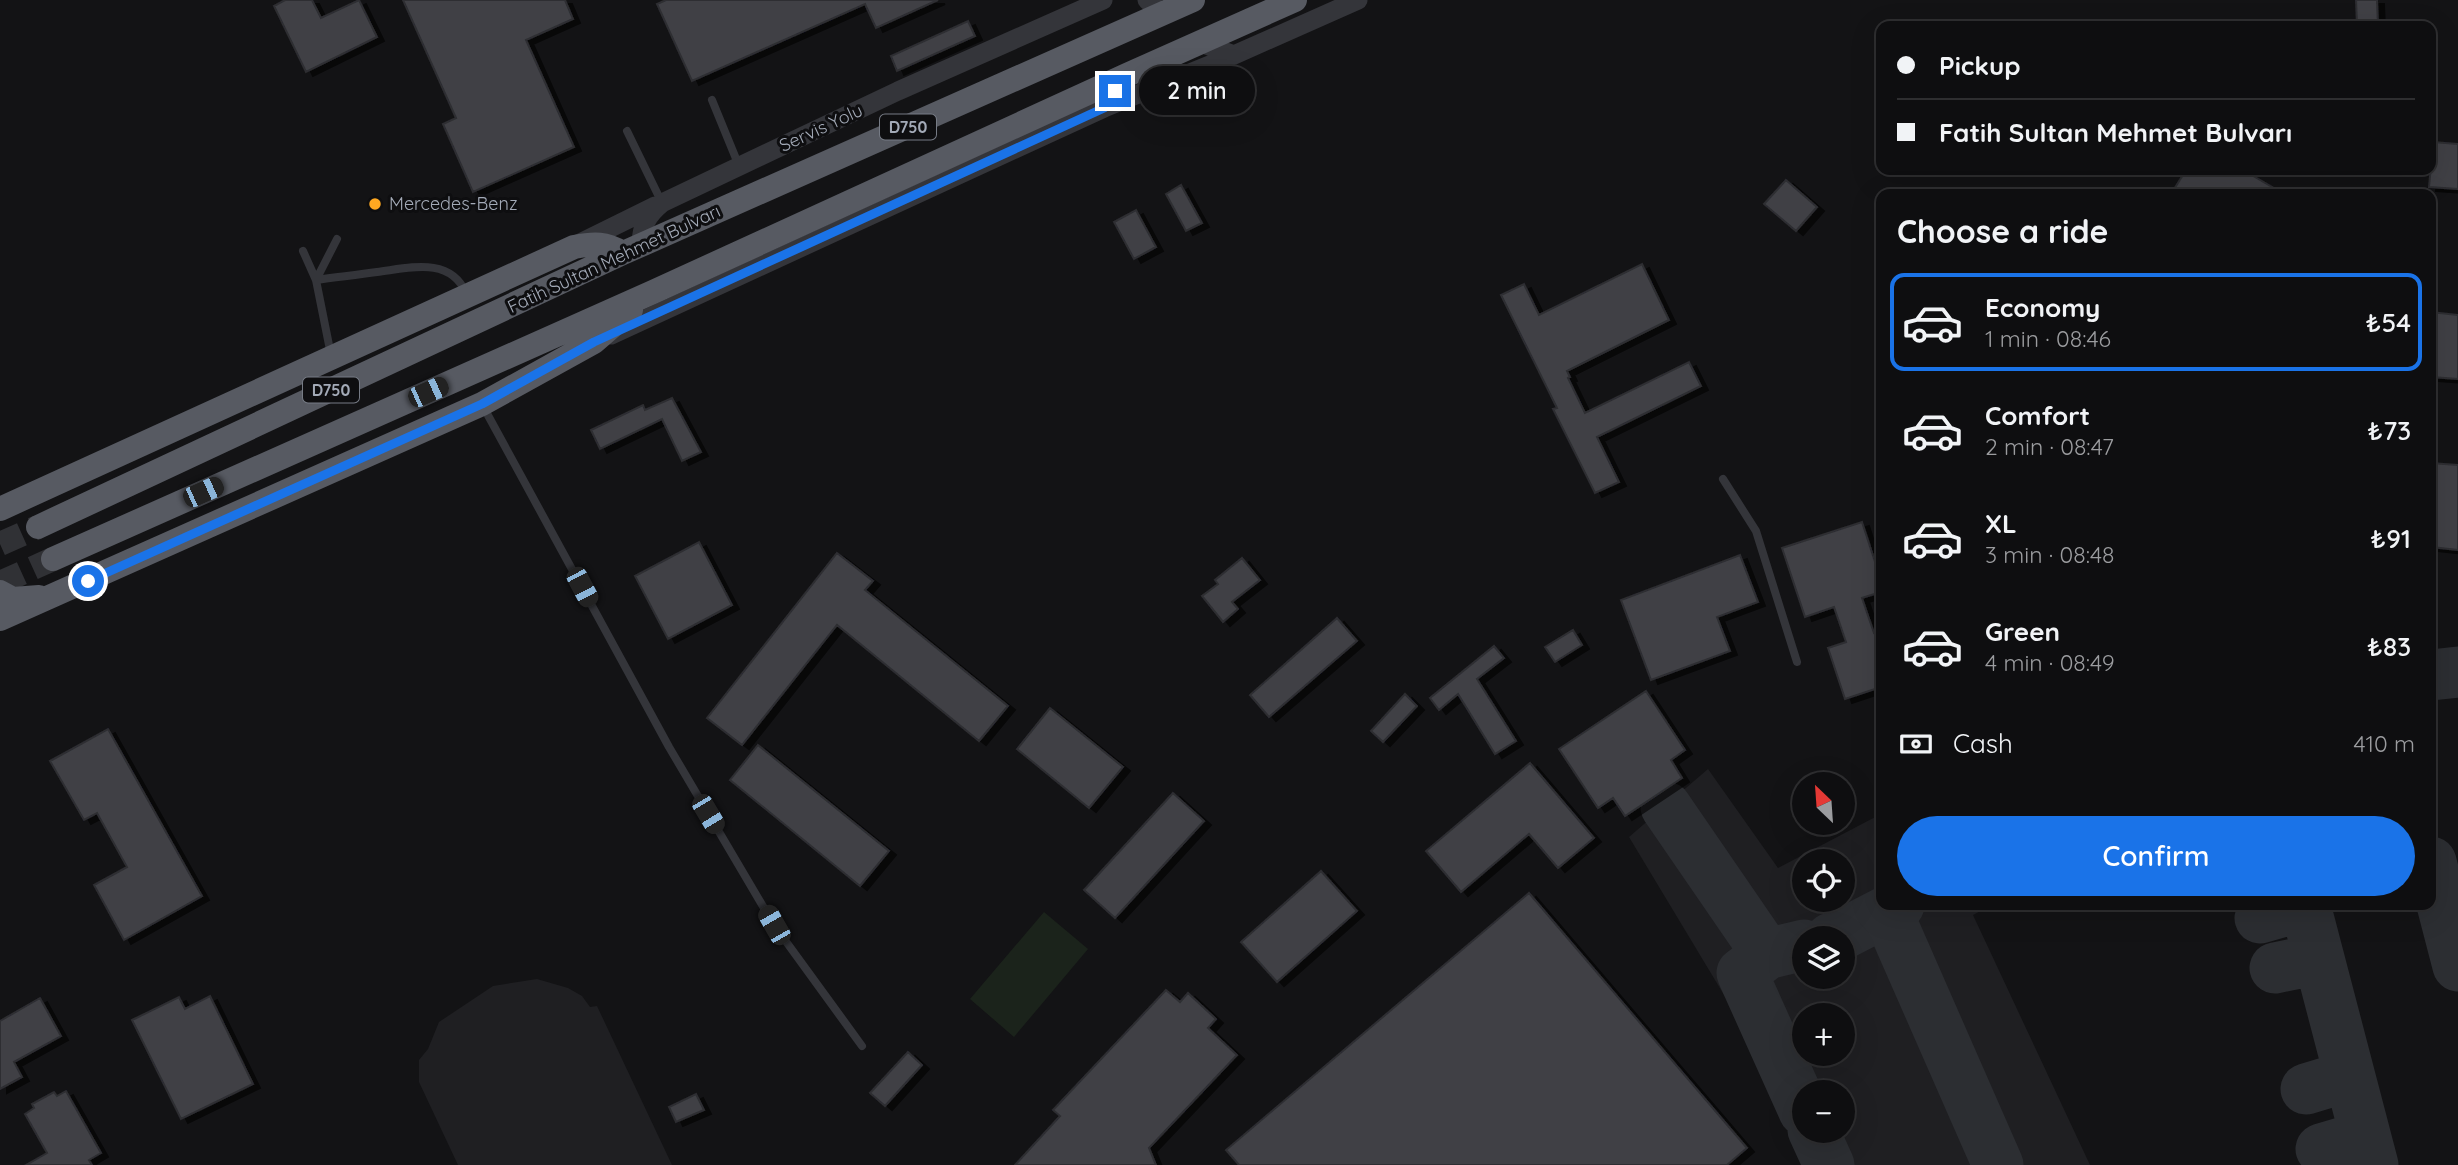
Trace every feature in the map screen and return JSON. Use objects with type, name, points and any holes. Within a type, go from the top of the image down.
[{"type":"highway","name":"D750","points":[[53,559],[653,292],[1296,0]]},
{"type":"highway","name":"Fatih Sultan Mehmet Bulvarı","points":[[38,527],[632,249],[1171,4]]},
{"type":"highway","points":[[0,514],[10,504],[550,257],[574,247],[597,242],[632,249]]},
{"type":"highway","points":[[0,619],[482,404],[594,342],[653,292]]},
{"type":"highway","points":[[0,592],[13,599],[32,599],[63,592]]},
{"type":"street","name":"Servis Yolu","points":[[632,249],[648,217],[662,203],[898,91],[1103,0]]},
{"type":"street","points":[[594,342],[1104,108],[1358,0]]},
{"type":"street","points":[[1201,43],[1234,55]]},
{"type":"street","points":[[1104,108],[1127,75]]},
{"type":"street","points":[[550,257],[662,203]]},
{"type":"lane","points":[[712,100],[739,166]]},
{"type":"lane","points":[[626,131],[662,203]]},
{"type":"lane","points":[[316,280],[337,239]]},
{"type":"lane","points":[[303,251],[316,280],[331,357]]},
{"type":"lane","points":[[316,280],[427,267],[448,273],[459,280],[466,295]]},
{"type":"lane","points":[[482,404],[669,747],[774,925],[862,1046]]},
{"type":"lane","points":[[1723,479],[1756,531],[1797,662]]},
{"type":"shaded area","points":[[1708,769],[1778,868],[1792,861],[1792,912],[1855,912],[1855,849],[1814,849],[1841,835],[1855,835],[1855,828],[1876,817],[1876,910],[1982,910],[1973,915],[2090,1165],[1819,1165],[1808,1143],[1855,1143],[1855,1080],[1792,1080],[1792,1110],[1629,837]]},
{"type":"shaded area","points":[[1044,912],[1088,949],[1014,1037],[970,999]]},
{"type":"shaded area","points":[[537,979],[568,988],[582,996],[590,1007],[597,1006],[672,1165],[458,1165],[419,1082],[419,1060],[428,1049],[439,1022],[493,986]]},
{"type":"building","points":[[285,0],[312,0],[321,18],[359,0],[377,37],[306,72],[274,6]]},
{"type":"building","points":[[403,0],[565,0],[573,19],[526,40],[574,147],[473,192],[443,124],[456,118]]},
{"type":"building","points":[[666,0],[938,0],[876,28],[865,4],[692,81],[657,4]]},
{"type":"building","points":[[2356,0],[2377,0],[2378,21],[2357,21]]},
{"type":"building","points":[[968,21],[975,36],[897,71],[891,56]]},
{"type":"building","points":[[2436,142],[2458,144],[2458,189],[2429,187],[2430,175],[2436,175]]},
{"type":"building","points":[[2183,175],[2252,175],[2275,189],[2174,189]]},
{"type":"building","points":[[1786,180],[1817,207],[1796,231],[1764,204]]},
{"type":"building","points":[[1181,185],[1202,223],[1186,231],[1166,194]]},
{"type":"building","points":[[1136,210],[1156,247],[1134,259],[1114,222]]},
{"type":"building","points":[[1642,264],[1669,320],[1567,371],[1570,377],[1568,378],[1585,413],[1689,362],[1701,386],[1597,437],[1619,482],[1595,493],[1553,409],[1557,408],[1501,295],[1524,284],[1539,315]]},
{"type":"building","points":[[2436,313],[2458,315],[2458,379],[2436,377]]},
{"type":"building","points":[[672,398],[701,452],[682,461],[662,419],[600,449],[591,430],[643,405],[645,410]]},
{"type":"building","points":[[2436,463],[2458,465],[2458,550],[2436,548]]},
{"type":"building","points":[[1862,522],[1876,565],[1876,594],[1862,598],[1874,633],[1876,632],[1876,689],[1845,699],[1828,648],[1846,642],[1834,607],[1805,617],[1782,548]]},
{"type":"building","points":[[699,542],[732,605],[668,639],[635,576]]},
{"type":"building","points":[[837,553],[873,581],[865,590],[1008,706],[979,741],[837,625],[742,745],[707,718]]},
{"type":"building","points":[[1740,555],[1758,602],[1717,617],[1730,651],[1651,680],[1621,600]]},
{"type":"building","points":[[1242,558],[1260,580],[1232,602],[1238,609],[1223,622],[1202,596],[1218,584],[1215,580]]},
{"type":"building","points":[[1337,618],[1357,641],[1269,717],[1250,695]]},
{"type":"building","points":[[1573,630],[1582,645],[1555,662],[1545,647]]},
{"type":"building","points":[[1494,646],[1504,658],[1477,679],[1516,741],[1495,754],[1458,694],[1439,710],[1430,698]]},
{"type":"building","points":[[1646,691],[1685,750],[1671,760],[1682,778],[1625,816],[1613,798],[1598,808],[1559,749]]},
{"type":"building","points":[[1405,694],[1417,706],[1383,742],[1371,731]]},
{"type":"building","points":[[1050,708],[1123,767],[1089,808],[1017,749]]},
{"type":"building","points":[[108,729],[202,896],[124,940],[94,885],[127,867],[97,813],[84,820],[50,761]]},
{"type":"building","points":[[758,745],[889,851],[860,886],[730,780]]},
{"type":"building","points":[[1530,763],[1594,838],[1558,868],[1529,834],[1461,892],[1426,851]]},
{"type":"building","points":[[1173,793],[1204,821],[1115,918],[1084,890]]},
{"type":"building","points":[[1321,871],[1357,911],[1277,982],[1241,942]]},
{"type":"building","points":[[1529,893],[1747,1148],[1727,1165],[1239,1165],[1226,1150]]},
{"type":"building","points":[[1166,990],[1180,1002],[1188,993],[1216,1019],[1208,1028],[1237,1055],[1149,1148],[1156,1165],[1015,1165],[1060,1116],[1053,1110]]},
{"type":"building","points":[[210,996],[253,1084],[181,1119],[132,1020],[179,997],[185,1009]]},
{"type":"building","points":[[40,998],[61,1036],[14,1062],[22,1077],[0,1089],[0,1021]]},
{"type":"building","points":[[908,1052],[922,1065],[885,1106],[870,1093]]},
{"type":"building","points":[[66,1091],[101,1153],[89,1160],[92,1165],[26,1165],[47,1153],[25,1114],[34,1108],[32,1104],[54,1092],[57,1096]]},
{"type":"building","points":[[696,1094],[704,1110],[676,1122],[669,1107]]},
{"type":"taxiway","points":[[2436,674],[2458,672]]},
{"type":"taxiway","points":[[1666,807],[1767,954]]},
{"type":"taxiway","points":[[2436,881],[2458,966]]},
{"type":"taxiway","points":[[1855,928],[1889,910]]},
{"type":"taxiway","points":[[2260,918],[2288,910]]},
{"type":"taxiway","points":[[2306,910],[2373,1165]]},
{"type":"taxiway","points":[[1887,912],[1998,1165]]},
{"type":"taxiway","points":[[1792,948],[1767,954],[1742,973],[1792,1084]]},
{"type":"taxiway","points":[[2275,968],[2319,959]]},
{"type":"taxiway","points":[[2306,1089],[2349,1076]]},
{"type":"taxiway","points":[[2321,1149],[2365,1136]]},
{"type":"taxiway","points":[[1819,1143],[1829,1165]]},
{"type":"tunnel","points":[[0,544],[38,527]]},
{"type":"tunnel","points":[[0,583],[53,559]]},
{"type":"place","name":"Mercedes-Benz","points":[[375,204]]},
{"type":"route","points":[[88,581],[482,404],[594,342],[1104,108],[1115,91]]}]
